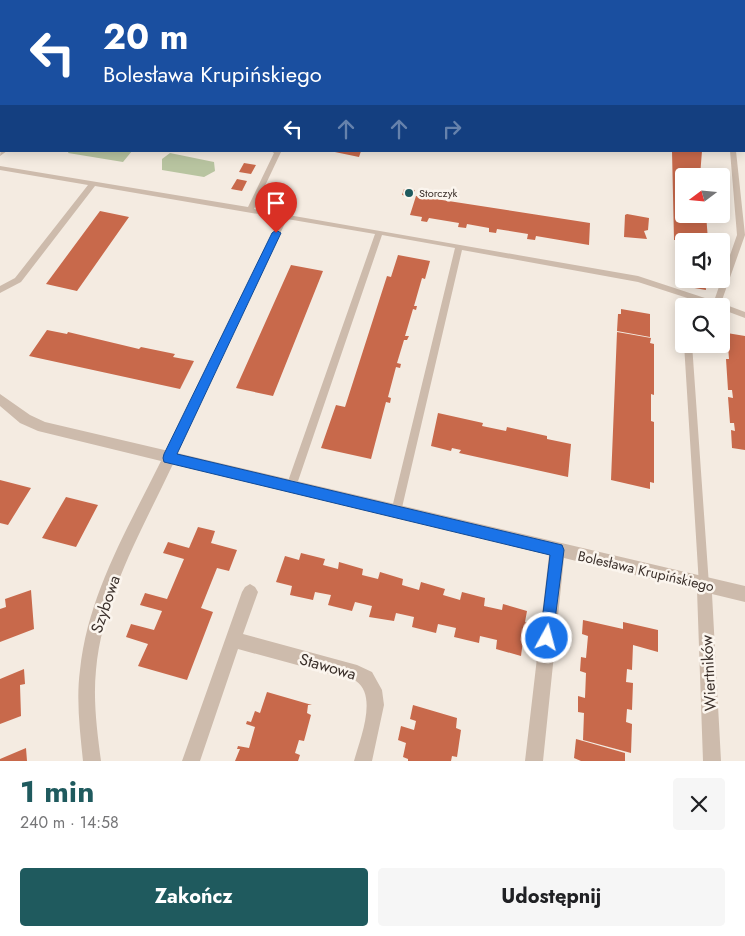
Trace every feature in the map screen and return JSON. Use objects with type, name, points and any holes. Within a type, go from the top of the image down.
[{"type":"street","name":"Bolesława Krupińskiego","points":[[0,399],[25,418],[43,427],[745,594]]},
{"type":"street","name":"Szybowa","points":[[92,761],[86,702],[87,674],[93,633],[110,583],[169,458]]},
{"type":"street","points":[[534,761],[557,550]]},
{"type":"street","name":"Wiertników","points":[[704,585],[712,761]]},
{"type":"street","points":[[191,761],[250,592]]},
{"type":"street","name":"Stawowa","points":[[234,640],[359,674],[370,682],[376,702],[363,761]]},
{"type":"lane","points":[[250,210],[278,152]]},
{"type":"lane","points":[[722,298],[741,235],[733,152]]},
{"type":"lane","points":[[0,168],[379,232],[638,279],[695,298]]},
{"type":"lane","points":[[0,290],[18,280],[93,184]]},
{"type":"lane","points":[[169,458],[285,216]]},
{"type":"lane","points":[[291,487],[379,232]]},
{"type":"lane","points":[[396,512],[459,248]]},
{"type":"lane","points":[[730,309],[745,314]]},
{"type":"lane","points":[[689,353],[704,585]]},
{"type":"green space","points":[[68,152],[131,152],[123,162]]},
{"type":"green space","points":[[170,153],[214,162],[215,171],[204,177],[162,170],[162,159]]},
{"type":"building","points":[[335,152],[361,152],[359,157]]},
{"type":"building","points":[[672,152],[702,152],[701,168],[675,168],[675,223],[707,223],[707,233],[675,233],[675,240]]},
{"type":"building","points":[[244,163],[256,165],[251,174],[239,172]]},
{"type":"building","points":[[237,179],[247,181],[242,191],[231,189]]},
{"type":"building","name":"Storczyk","points":[[404,189],[415,190],[413,197],[402,195]]},
{"type":"building","points":[[416,196],[590,223],[589,245],[536,236],[535,240],[527,239],[528,234],[497,229],[496,233],[489,232],[489,228],[467,224],[466,228],[458,227],[459,223],[429,218],[427,222],[421,221],[422,217],[410,215]]},
{"type":"building","points":[[100,211],[129,217],[77,291],[46,284]]},
{"type":"building","points":[[625,215],[649,218],[648,230],[644,231],[647,239],[624,237]]},
{"type":"building","points":[[398,255],[430,261],[425,279],[422,278],[414,306],[417,306],[416,310],[413,309],[405,336],[409,336],[407,340],[404,340],[397,363],[401,364],[400,368],[396,367],[388,397],[391,398],[390,403],[386,402],[371,459],[321,448],[336,405],[345,407],[387,276],[391,277]]},
{"type":"building","points":[[291,265],[323,271],[273,396],[236,388]]},
{"type":"building","points":[[621,309],[650,314],[650,337],[617,331],[618,314],[621,314]]},
{"type":"building","points":[[47,330],[67,334],[68,332],[139,349],[141,347],[175,354],[173,357],[194,361],[180,389],[29,356]]},
{"type":"building","points":[[617,332],[651,338],[650,343],[654,344],[654,395],[651,394],[651,421],[654,422],[654,483],[650,482],[650,489],[611,480]]},
{"type":"building","points":[[730,334],[745,336],[745,450],[732,448],[731,430],[735,431],[734,423],[730,423],[728,397],[733,398],[732,390],[728,390],[726,359],[729,359]]},
{"type":"building","points":[[438,413],[483,423],[482,426],[506,431],[507,427],[547,436],[547,439],[571,444],[568,477],[459,453],[461,450],[452,448],[451,451],[431,446]]},
{"type":"building","points":[[0,480],[31,488],[8,525],[0,523]]},
{"type":"building","points":[[66,497],[98,505],[76,547],[42,538]]},
{"type":"building","points":[[198,527],[215,531],[211,543],[237,550],[229,571],[217,568],[201,608],[213,612],[187,680],[138,666],[148,644],[126,637],[131,624],[154,630],[162,611],[140,605],[145,593],[167,599],[184,559],[163,553],[168,542],[189,548]]},
{"type":"building","points":[[301,553],[325,559],[323,565],[338,569],[339,562],[363,569],[362,575],[378,579],[380,572],[403,579],[402,585],[419,590],[421,582],[445,589],[443,595],[460,600],[462,592],[485,598],[484,606],[502,610],[503,604],[527,611],[525,622],[529,623],[528,634],[524,633],[521,656],[496,649],[497,640],[480,636],[479,643],[454,637],[456,628],[438,624],[436,633],[412,627],[414,617],[396,613],[394,621],[369,617],[372,606],[355,602],[352,611],[328,605],[331,595],[315,592],[313,600],[290,595],[292,586],[276,582],[285,556],[299,560]]},
{"type":"building","points":[[31,590],[34,629],[0,642],[0,609],[6,607],[5,599]]},
{"type":"building","points":[[583,620],[623,629],[623,622],[658,630],[658,652],[633,645],[632,670],[627,669],[626,682],[633,683],[632,710],[627,709],[626,722],[632,724],[631,753],[583,740],[584,713],[578,712],[578,696],[585,698],[586,673],[580,671],[581,657],[586,658],[588,636],[582,634]]},
{"type":"building","points":[[24,669],[25,684],[20,685],[21,716],[0,724],[0,679]]},
{"type":"building","points":[[267,692],[312,705],[308,705],[307,713],[311,715],[304,741],[299,740],[295,753],[300,755],[298,761],[235,761],[240,749],[237,749],[238,746],[249,748],[255,727],[246,724],[247,721],[251,722],[255,711],[260,713]]},
{"type":"building","points":[[413,705],[457,718],[456,728],[461,730],[457,757],[452,756],[451,761],[408,761],[408,759],[403,757],[406,743],[398,740],[401,726],[414,730],[416,721],[410,719]]},
{"type":"building","points":[[576,739],[625,753],[625,761],[581,761],[574,758]]},
{"type":"building","points":[[26,748],[27,761],[0,761],[0,759]]},
{"type":"place","name":"Storczyk","points":[[409,193]]},
{"type":"route","points":[[276,233],[169,458],[557,550],[547,638]]}]
